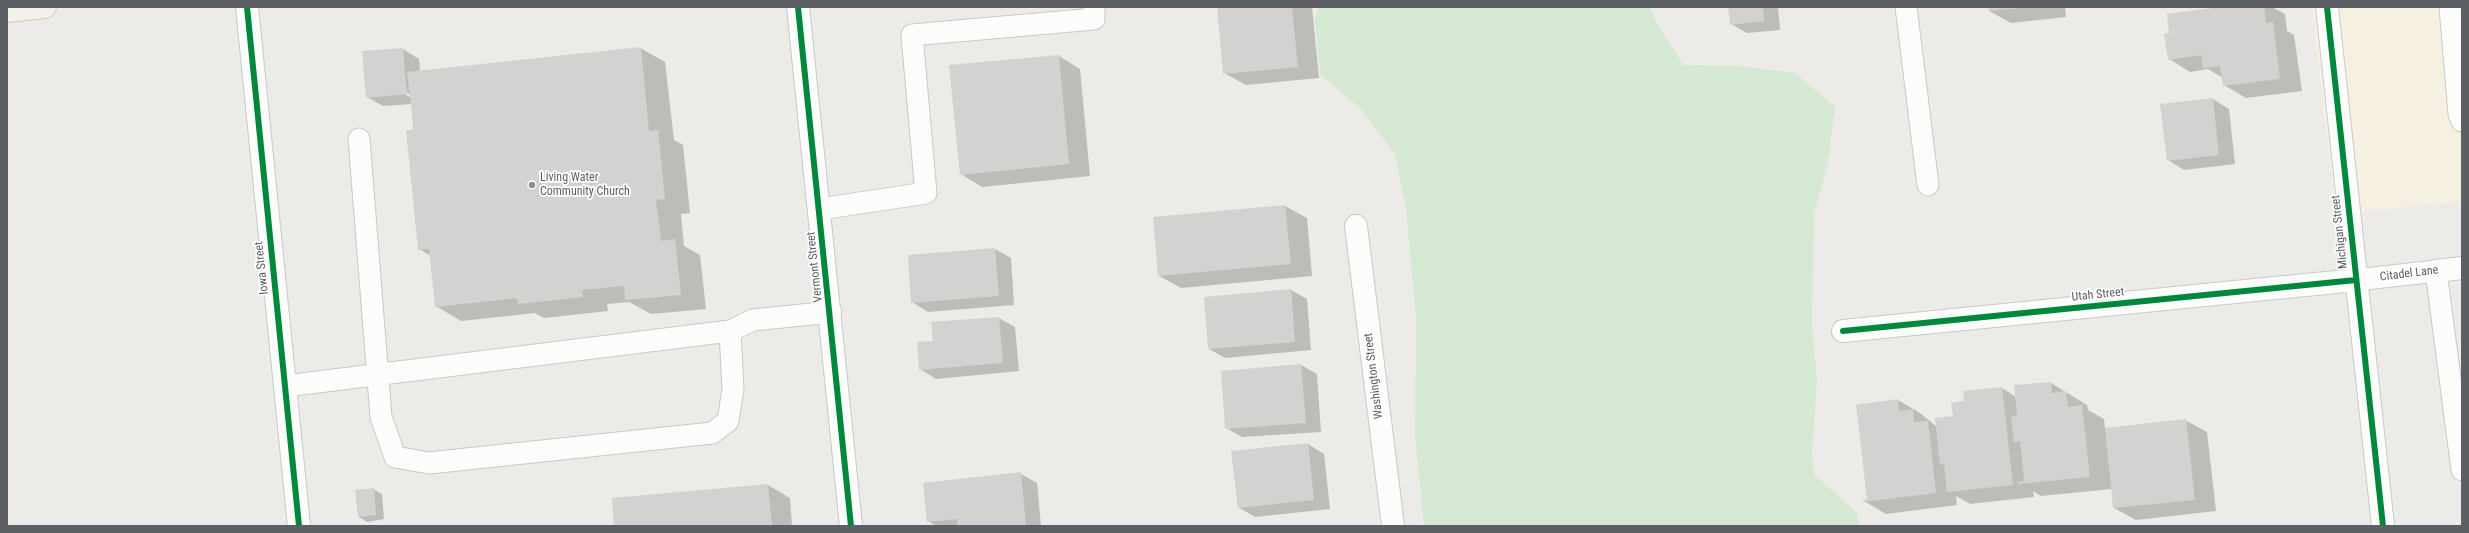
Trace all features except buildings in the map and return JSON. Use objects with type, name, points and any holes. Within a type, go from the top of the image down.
[{"type":"main road","points":[[7,11],[45,7]]},
{"type":"street","name":"Iowa Street","points":[[248,7],[299,526]]},
{"type":"street","name":"Vermont Street","points":[[798,7],[831,312],[852,526]]},
{"type":"street","name":"Michigan Street","points":[[2327,7],[2383,526]]},
{"type":"street","name":"Washington Street","points":[[1356,226],[1393,526]]},
{"type":"street","name":"Citadel Lane","points":[[2436,271],[2462,268]]},
{"type":"street","name":"Utah Street","points":[[1843,330],[2356,280]]},
{"type":"lane","points":[[820,209],[926,193],[912,35],[1094,20],[1094,7]]},
{"type":"lane","points":[[1906,7],[1928,185]]},
{"type":"lane","points":[[2450,7],[2459,114],[2462,121]]},
{"type":"lane","points":[[359,140],[381,416],[395,457],[429,463],[712,434],[728,421],[733,389],[730,331]]},
{"type":"lane","points":[[2436,271],[2462,470]]},
{"type":"lane","name":"Citadel Lane","points":[[2356,280],[2436,271]]},
{"type":"lane","points":[[285,386],[378,376],[730,331],[754,320],[831,312]]},
{"type":"shaded area","points":[[2312,7],[2462,7],[2462,201],[2336,214]]},
{"type":"green space","points":[[1319,7],[1650,7],[1654,18],[1683,65],[1739,66],[1795,73],[1835,107],[1828,162],[1814,214],[1812,325],[1817,380],[1812,454],[1814,474],[1857,513],[1859,526],[1424,526],[1415,436],[1416,318],[1406,209],[1395,154],[1360,108],[1320,74],[1315,19]]},
{"type":"cycle path","points":[[247,7],[299,526]]},
{"type":"cycle path","points":[[798,7],[851,526]]},
{"type":"cycle path","points":[[2327,7],[2383,526]]},
{"type":"cycle path","points":[[1843,331],[2356,280]]},
{"type":"place","name":"Living Water Community Church","points":[[532,185]]}]
